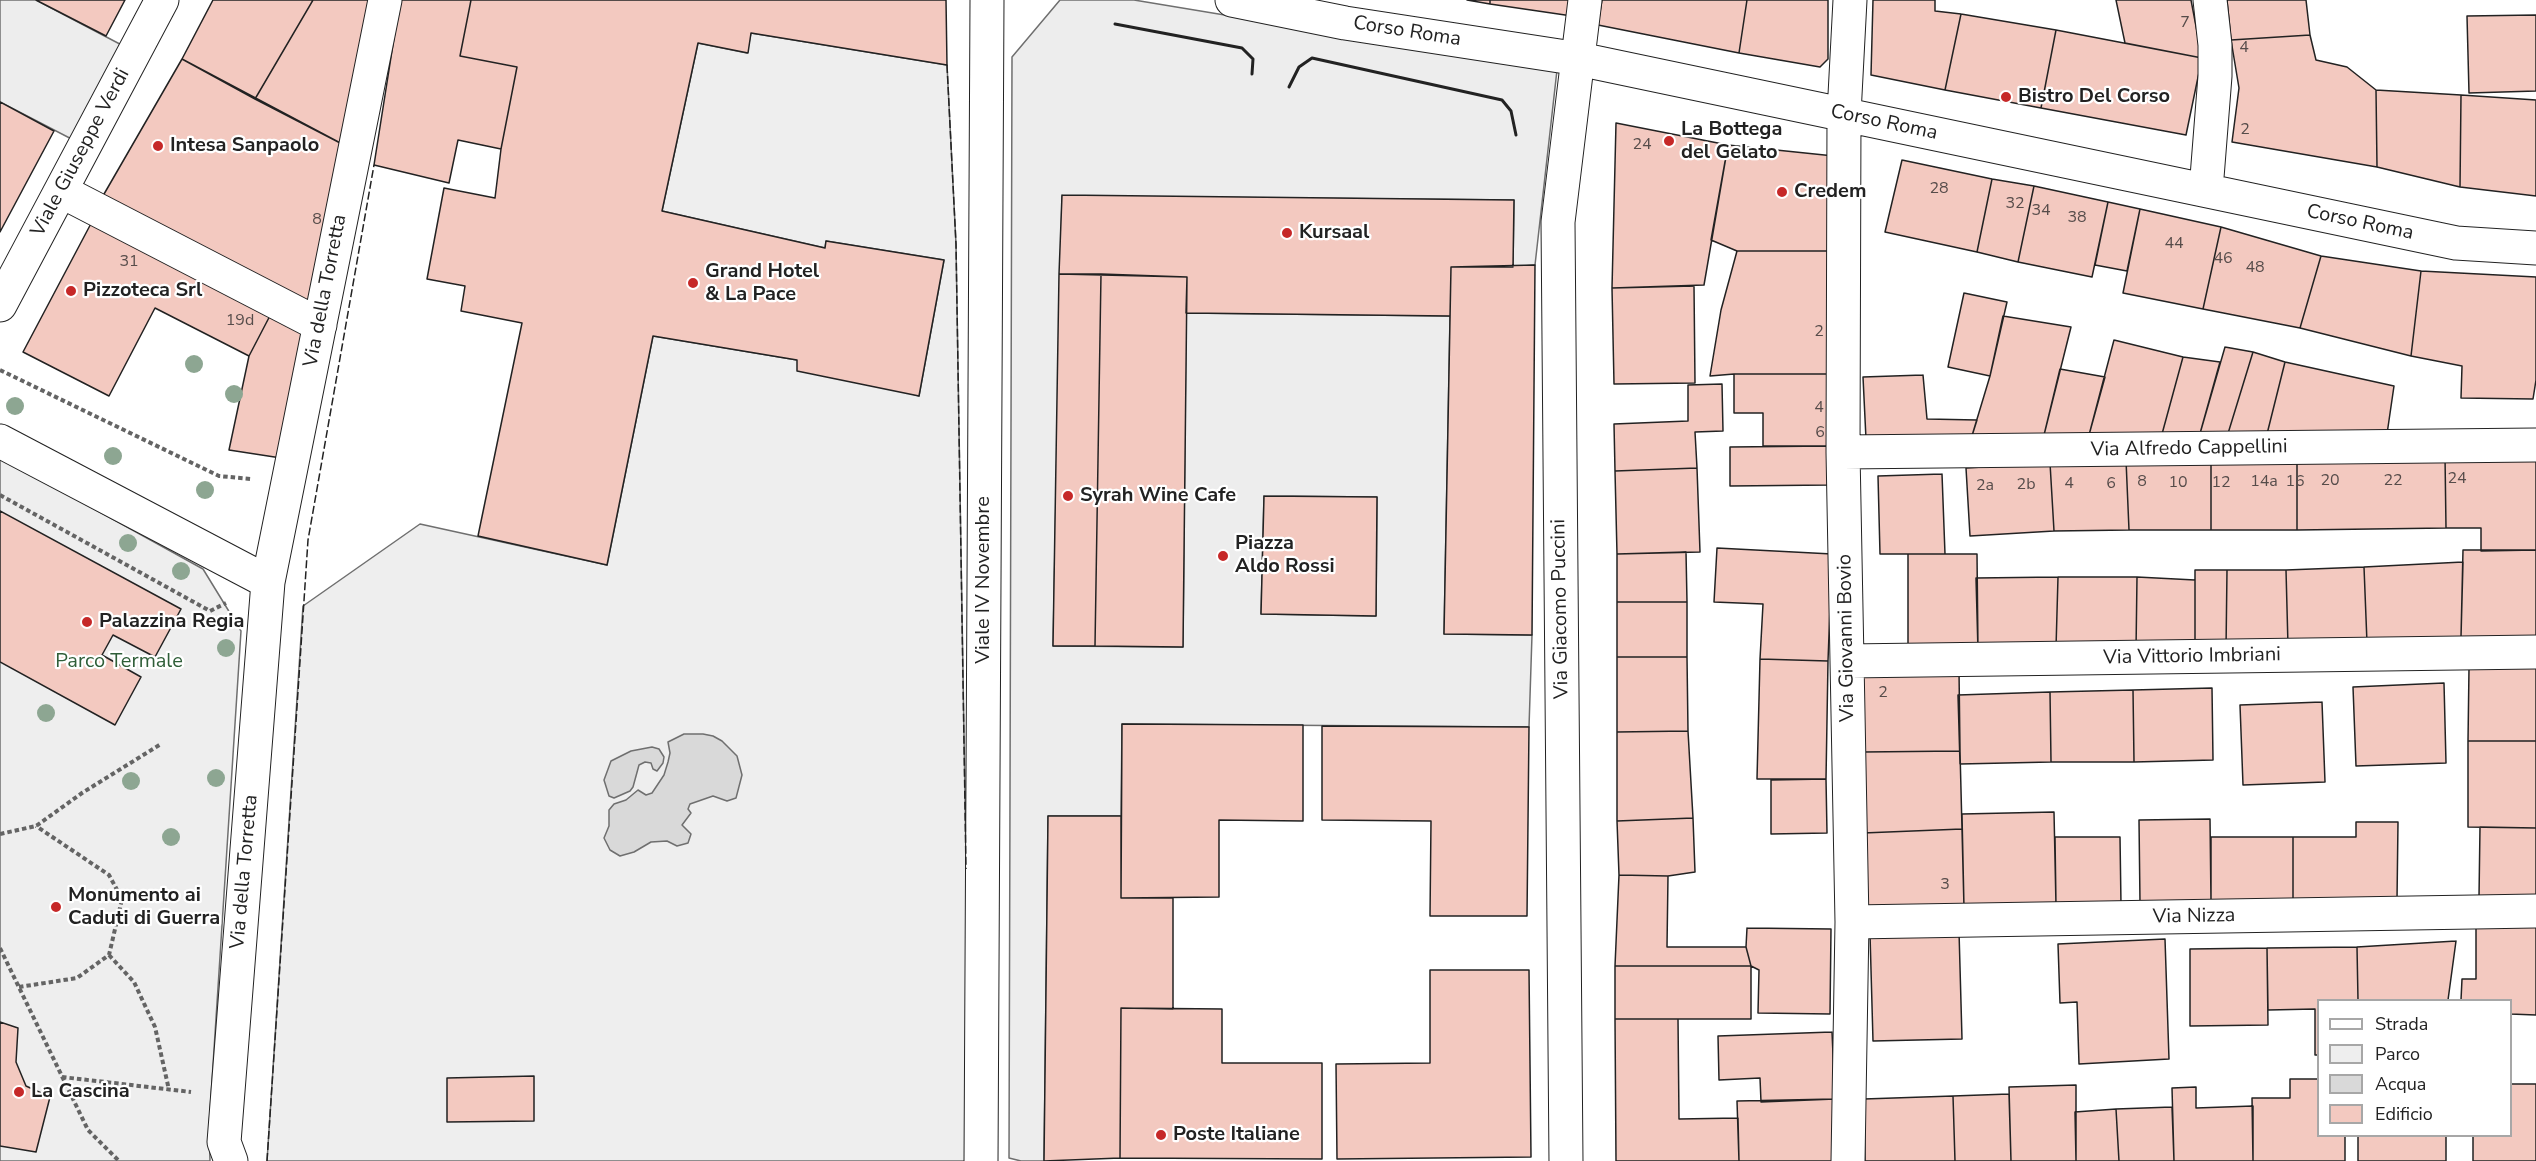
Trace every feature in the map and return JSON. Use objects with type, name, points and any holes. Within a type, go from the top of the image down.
[{"type":"street","name":"Viale Giuseppe Verdi","points":[[0,305],[162,0]]},
{"type":"street","name":"Via della Torretta","points":[[231,1161],[224,1142],[268,582],[385,0]]},
{"type":"street","name":"Viale IV Novembre","points":[[981,1161],[987,0]]},
{"type":"street","name":"Corso Roma","points":[[1232,0],[1346,11],[2456,243],[2536,248]]},
{"type":"street","name":"Via Giacomo Puccini","points":[[1566,1161],[1557,222],[1585,0]]},
{"type":"street","name":"Via Giovanni Bovio","points":[[1848,1161],[1852,922],[1843,452],[1844,114],[1850,0]]},
{"type":"street","points":[[2206,190],[2215,76],[2215,45],[2210,0]]},
{"type":"street","points":[[61,191],[320,325]]},
{"type":"street","points":[[0,441],[268,582]]},
{"type":"street","name":"Via Alfredo Cappellini","points":[[1843,452],[2536,445]]},
{"type":"street","name":"Via Vittorio Imbriani","points":[[1847,661],[2536,652]]},
{"type":"street","name":"Via Nizza","points":[[1852,922],[2536,911]]},
{"type":"path","points":[[0,370],[219,476],[259,480],[289,478]]},
{"type":"path","points":[[0,495],[210,611],[268,582]]},
{"type":"path","points":[[0,834],[36,826],[82,793],[161,744]]},
{"type":"path","points":[[19,987],[77,978],[109,955],[122,899],[109,875],[36,826]]},
{"type":"path","points":[[0,948],[88,1130],[119,1161]]},
{"type":"path","points":[[109,955],[134,982],[155,1027],[169,1090]]},
{"type":"path","points":[[62,1077],[169,1090],[228,1094]]},
{"type":"green space","points":[[751,33],[947,65],[956,244],[971,1161],[267,1161],[303,606],[420,524],[607,565],[653,336],[797,360],[919,396],[944,260],[826,241],[825,248],[662,211],[698,43],[747,53]]},
{"type":"green space","name":"Parco Termale","points":[[0,457],[203,569],[241,631],[209,1127],[210,1161],[0,1161]]},
{"type":"shaded area","points":[[0,0],[36,0],[135,52],[85,146],[0,102]]},
{"type":"shaded area","points":[[1060,0],[1134,0],[1557,70],[1535,265],[1513,267],[1514,200],[1062,196],[1053,646],[1183,647],[1186,313],[1450,316],[1444,634],[1532,635],[1529,727],[1122,724],[1121,816],[1048,816],[1044,1161],[1021,1161],[1009,1158],[1012,57]],"holes":[[[1264,496],[1377,497],[1376,616],[1261,614]]]},
{"type":"water","points":[[684,734],[713,736],[722,741],[737,756],[742,775],[736,798],[727,801],[713,796],[690,804],[688,809],[691,813],[682,825],[691,834],[688,843],[677,846],[667,841],[651,842],[634,852],[620,856],[610,850],[604,838],[609,826],[609,810],[614,804],[626,800],[638,790],[646,795],[652,793],[664,775],[670,753],[668,742]]},
{"type":"water","points":[[652,747],[659,749],[664,757],[657,771],[653,769],[651,763],[645,762],[639,765],[630,791],[614,798],[609,796],[604,780],[611,761],[631,751]]},
{"type":"building","points":[[36,0],[125,0],[106,36]]},
{"type":"building","points":[[213,0],[313,0],[255,99],[182,59]]},
{"type":"building","points":[[313,0],[376,0],[346,146],[255,99]]},
{"type":"building","points":[[400,0],[471,0],[460,56],[517,67],[501,149],[458,140],[449,183],[374,165]]},
{"type":"building","name":"Grand Hotel & La Pace","points":[[471,0],[946,0],[947,65],[751,33],[748,53],[698,43],[662,211],[825,248],[826,241],[944,260],[919,396],[797,371],[797,360],[653,336],[607,565],[478,536],[522,323],[461,311],[465,286],[427,279],[444,188],[495,198],[501,149],[517,67],[460,56]]},
{"type":"building","points":[[1467,0],[1490,0],[1490,4]]},
{"type":"building","points":[[1490,0],[1574,0],[1572,16],[1490,4]]},
{"type":"building","points":[[1602,0],[1747,0],[1739,53],[1598,25]]},
{"type":"building","points":[[1747,0],[1828,0],[1828,59],[1820,67],[1739,53]]},
{"type":"building","points":[[1873,0],[1935,0],[1935,11],[1961,14],[1945,90],[1871,75]]},
{"type":"building","points":[[2116,0],[2191,0],[2202,58],[2125,43]]},
{"type":"building","points":[[2227,0],[2306,0],[2310,35],[2231,40]]},
{"type":"building","points":[[1961,14],[2056,30],[2041,108],[1945,90]]},
{"type":"building","points":[[2536,15],[2536,91],[2469,93],[2467,16]]},
{"type":"building","points":[[2056,30],[2202,58],[2186,135],[2041,108]]},
{"type":"building","points":[[2310,35],[2316,60],[2347,67],[2376,90],[2377,167],[2232,142],[2239,88],[2231,40]]},
{"type":"building","points":[[182,59],[346,146],[312,310],[100,201]]},
{"type":"building","points":[[2376,90],[2461,95],[2460,187],[2377,167]]},
{"type":"building","points":[[2461,95],[2536,100],[2536,196],[2460,187]]},
{"type":"building","points":[[0,102],[54,131],[0,232]]},
{"type":"building","points":[[1616,123],[1728,145],[1704,285],[1612,288]]},
{"type":"building","points":[[1728,145],[1834,156],[1829,251],[1737,251],[1711,240]]},
{"type":"building","points":[[1902,160],[1992,179],[1977,252],[1885,232]]},
{"type":"building","points":[[1992,179],[2034,186],[2018,262],[1977,252]]},
{"type":"building","points":[[2034,186],[2108,202],[2092,277],[2018,262]]},
{"type":"building","name":"Kursaal","points":[[1062,195],[1514,200],[1513,267],[1451,267],[1450,316],[1186,313],[1187,277],[1059,274]]},
{"type":"building","points":[[2108,202],[2140,209],[2127,271],[2095,265]]},
{"type":"building","points":[[2140,209],[2221,227],[2203,309],[2123,293]]},
{"type":"building","points":[[95,216],[274,308],[249,356],[155,308],[109,396],[23,352]]},
{"type":"building","points":[[2221,227],[2321,256],[2300,328],[2203,309]]},
{"type":"building","points":[[1737,251],[1829,251],[1830,374],[1710,376],[1721,310]]},
{"type":"building","points":[[2321,256],[2421,271],[2411,356],[2300,328]]},
{"type":"building","points":[[1535,265],[1532,635],[1444,634],[1451,267]]},
{"type":"building","points":[[2421,271],[2536,277],[2536,380],[2533,399],[2461,398],[2462,366],[2411,356]]},
{"type":"building","points":[[1059,274],[1101,274],[1095,646],[1053,646]]},
{"type":"building","points":[[1101,274],[1187,277],[1183,647],[1095,646]]},
{"type":"building","points":[[1694,286],[1695,383],[1614,384],[1612,288]]},
{"type":"building","points":[[1964,293],[2007,302],[1990,376],[1948,367]]},
{"type":"building","points":[[274,308],[304,325],[281,458],[229,450],[249,356]]},
{"type":"building","points":[[2003,316],[2071,327],[2044,435],[1971,439],[1990,376]]},
{"type":"building","points":[[2114,340],[2183,357],[2162,434],[2089,435]]},
{"type":"building","points":[[2225,347],[2253,352],[2226,440],[2199,437]]},
{"type":"building","points":[[2253,352],[2285,362],[2266,438],[2226,440]]},
{"type":"building","points":[[2183,357],[2220,362],[2199,437],[2162,434]]},
{"type":"building","points":[[2285,362],[2394,386],[2387,434],[2266,438]]},
{"type":"building","points":[[2060,369],[2105,377],[2089,435],[2044,435]]},
{"type":"building","points":[[1734,374],[1830,374],[1829,446],[1763,446],[1763,413],[1734,413]]},
{"type":"building","points":[[1923,375],[1927,419],[1977,420],[1971,439],[1866,439],[1863,377]]},
{"type":"building","points":[[1722,384],[1723,431],[1695,432],[1697,468],[1615,471],[1614,424],[1688,421],[1688,385]]},
{"type":"building","points":[[1829,446],[1830,485],[1730,486],[1730,447]]},
{"type":"building","points":[[2445,456],[2446,528],[2297,530],[2297,458]]},
{"type":"building","points":[[2445,456],[2536,456],[2536,550],[2481,551],[2481,528],[2446,528]]},
{"type":"building","points":[[2211,458],[2297,458],[2297,530],[2211,530]]},
{"type":"building","points":[[2211,458],[2211,530],[2129,530],[2126,460]]},
{"type":"building","points":[[2126,460],[2129,530],[2054,531],[2050,463]]},
{"type":"building","points":[[2050,463],[2054,531],[1970,536],[1966,468]]},
{"type":"building","points":[[1697,468],[1700,552],[1617,554],[1615,471]]},
{"type":"building","points":[[1942,474],[1945,554],[1880,554],[1878,476]]},
{"type":"building","points":[[1264,496],[1377,497],[1376,616],[1261,614]]},
{"type":"building","name":"Palazzina Regia","points":[[0,511],[181,609],[155,657],[113,635],[102,655],[141,677],[115,725],[0,662]]},
{"type":"building","points":[[1717,548],[1832,554],[1828,661],[1760,659],[1763,604],[1714,602]]},
{"type":"building","points":[[2463,550],[2536,550],[2536,639],[2461,637]]},
{"type":"building","points":[[1686,552],[1687,602],[1617,602],[1617,554]]},
{"type":"building","points":[[1908,554],[1977,554],[1978,651],[1908,650]]},
{"type":"building","points":[[2463,562],[2461,637],[2367,643],[2364,567]]},
{"type":"building","points":[[2364,567],[2367,643],[2288,646],[2286,570]]},
{"type":"building","points":[[2195,570],[2227,570],[2226,649],[2195,648]]},
{"type":"building","points":[[2227,570],[2286,570],[2288,646],[2226,649]]},
{"type":"building","points":[[2058,577],[2056,648],[1978,651],[1976,578]]},
{"type":"building","points":[[2058,577],[2137,577],[2136,650],[2056,648]]},
{"type":"building","points":[[2137,577],[2195,580],[2195,648],[2136,650]]},
{"type":"building","points":[[1617,602],[1687,602],[1687,657],[1617,657]]},
{"type":"building","points":[[1617,657],[1687,657],[1688,731],[1617,732]]},
{"type":"building","points":[[1760,659],[1828,661],[1826,779],[1757,779]]},
{"type":"building","points":[[2536,667],[2536,741],[2468,741],[2469,668]]},
{"type":"building","points":[[1959,670],[1960,751],[1863,752],[1862,671]]},
{"type":"building","points":[[2444,683],[2446,763],[2356,766],[2353,687]]},
{"type":"building","points":[[2212,688],[2213,760],[2134,762],[2133,690]]},
{"type":"building","points":[[2133,690],[2134,762],[2051,762],[2050,692]]},
{"type":"building","points":[[2050,692],[2051,762],[1960,764],[1958,695]]},
{"type":"building","points":[[2322,702],[2325,782],[2243,785],[2240,705]]},
{"type":"building","points":[[1122,724],[1303,725],[1303,821],[1219,820],[1219,897],[1121,898]]},
{"type":"building","points":[[1322,726],[1529,727],[1527,916],[1430,916],[1431,821],[1322,820]]},
{"type":"building","points":[[1688,731],[1693,818],[1617,821],[1617,732]]},
{"type":"building","points":[[2468,741],[2536,741],[2536,828],[2468,827]]},
{"type":"building","points":[[1960,751],[1962,829],[1863,833],[1863,752]]},
{"type":"building","points":[[1826,779],[1827,833],[1771,834],[1771,780]]},
{"type":"building","points":[[2054,812],[2056,906],[1964,908],[1962,814]]},
{"type":"building","points":[[1048,816],[1121,816],[1121,898],[1173,898],[1173,1009],[1121,1008],[1120,1158],[1044,1161]]},
{"type":"building","points":[[1693,818],[1695,872],[1668,876],[1619,875],[1617,821]]},
{"type":"building","points":[[2210,819],[2211,902],[2140,903],[2139,820]]},
{"type":"building","points":[[2356,822],[2398,822],[2397,900],[2293,902],[2293,837],[2356,837]]},
{"type":"building","points":[[2480,827],[2536,828],[2536,898],[2479,897]]},
{"type":"building","points":[[1962,829],[1964,908],[1865,909],[1863,833]]},
{"type":"building","points":[[2055,837],[2120,837],[2121,905],[2056,906]]},
{"type":"building","points":[[2211,837],[2293,837],[2293,902],[2211,902]]},
{"type":"building","points":[[1619,875],[1668,876],[1667,947],[1746,947],[1751,966],[1615,966]]},
{"type":"building","points":[[2476,920],[2536,920],[2536,1015],[2512,1014],[2512,999],[2461,999],[2462,979],[2476,979]]},
{"type":"building","points":[[1747,928],[1831,929],[1830,1014],[1758,1013],[1759,970],[1751,966],[1746,947]]},
{"type":"building","points":[[1959,931],[1962,1039],[1873,1041],[1870,934]]},
{"type":"building","points":[[2165,939],[2169,1059],[2079,1064],[2077,1002],[2060,1003],[2058,944]]},
{"type":"building","points":[[2456,941],[2448,999],[2358,999],[2357,947]]},
{"type":"building","points":[[2357,947],[2358,999],[2317,999],[2317,1055],[2315,1055],[2315,1009],[2268,1010],[2267,948]]},
{"type":"building","points":[[2267,948],[2268,1025],[2190,1026],[2190,949]]},
{"type":"building","points":[[1615,966],[1751,966],[1751,1019],[1615,1019]]},
{"type":"building","points":[[1430,970],[1529,970],[1531,1157],[1337,1159],[1336,1064],[1430,1063]]},
{"type":"building","points":[[1121,1008],[1222,1009],[1222,1063],[1322,1063],[1322,1159],[1120,1158]]},
{"type":"building","points":[[1615,1019],[1678,1019],[1679,1119],[1738,1118],[1739,1161],[1616,1161]]},
{"type":"building","name":"La Cascina","points":[[0,1022],[18,1028],[16,1062],[26,1086],[50,1097],[36,1152],[0,1146]]},
{"type":"building","points":[[1832,1032],[1835,1099],[1761,1102],[1760,1078],[1719,1080],[1718,1036]]},
{"type":"building","points":[[534,1076],[534,1121],[447,1122],[447,1078]]},
{"type":"building","points":[[2290,1079],[2317,1079],[2317,1137],[2345,1137],[2345,1161],[2253,1161],[2252,1098],[2290,1098]]},
{"type":"building","points":[[2512,1084],[2536,1084],[2536,1161],[2473,1161],[2473,1137],[2512,1137]]},
{"type":"building","points":[[2076,1085],[2076,1161],[2011,1161],[2009,1087]]},
{"type":"building","points":[[2196,1087],[2196,1108],[2253,1106],[2253,1161],[2174,1161],[2172,1088]]},
{"type":"building","points":[[2009,1094],[2011,1161],[1955,1161],[1953,1096]]},
{"type":"building","points":[[1953,1096],[1955,1161],[1865,1161],[1864,1099]]},
{"type":"building","points":[[1835,1099],[1836,1161],[1739,1161],[1737,1101]]},
{"type":"building","points":[[2172,1107],[2174,1161],[2119,1161],[2116,1109]]},
{"type":"building","points":[[2116,1109],[2119,1161],[2076,1161],[2075,1112]]},
{"type":"building","points":[[2358,1137],[2446,1137],[2446,1161],[2358,1161]]},
{"type":"fence","points":[[947,65],[956,244],[966,869]]},
{"type":"fence","points":[[267,1161],[308,540],[374,165]]},
{"type":"wall","points":[[1115,24],[1242,48],[1253,59],[1252,74]]},
{"type":"wall","points":[[1289,87],[1299,67],[1312,58],[1502,100],[1511,111],[1516,135]]},
{"type":"place","name":"Bistro Del Corso","points":[[2006,97]]},
{"type":"place","name":"La Bottega del Gelato","points":[[1669,141]]},
{"type":"place","name":"Intesa Sanpaolo","points":[[158,146]]},
{"type":"place","name":"Credem","points":[[1782,192]]},
{"type":"place","name":"Kursaal","points":[[1287,233]]},
{"type":"place","name":"Grand Hotel & La Pace","points":[[693,283]]},
{"type":"place","name":"Pizzoteca Srl","points":[[71,291]]},
{"type":"place","name":"Syrah Wine Cafe","points":[[1068,496]]},
{"type":"place","name":"Piazza Aldo Rossi","points":[[1223,556]]},
{"type":"place","name":"Palazzina Regia","points":[[87,622]]},
{"type":"place","name":"Monumento ai Caduti di Guerra","points":[[56,907]]},
{"type":"place","name":"La Cascina","points":[[19,1092]]},
{"type":"place","name":"Poste Italiane","points":[[1161,1135]]}]
